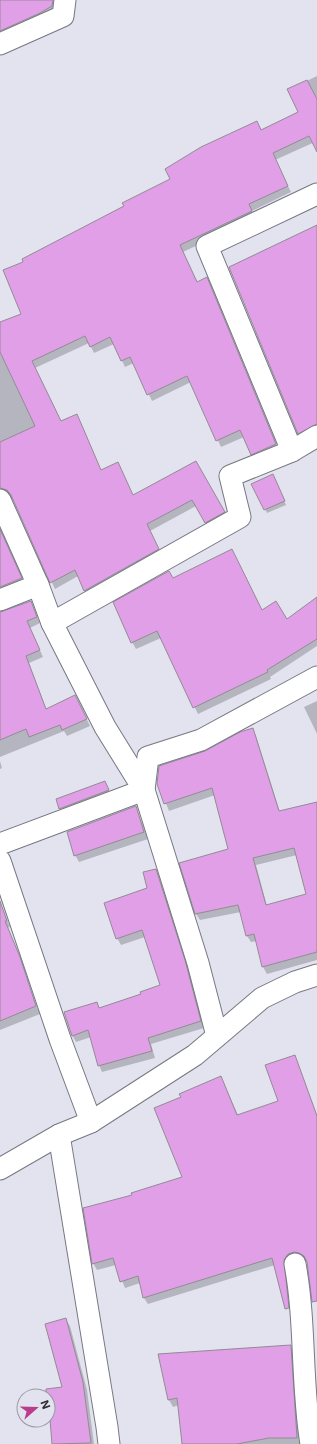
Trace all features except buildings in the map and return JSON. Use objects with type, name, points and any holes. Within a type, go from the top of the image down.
[{"type":"street","points":[[0,44],[64,16],[65,0]]},
{"type":"street","points":[[292,451],[207,246],[317,194]]},
{"type":"street","points":[[52,624],[240,517],[230,476],[292,451],[317,436]]},
{"type":"street","points":[[0,500],[38,585],[52,624],[104,727],[144,790],[198,963],[218,1036]]},
{"type":"street","points":[[0,600],[38,585]]},
{"type":"street","points":[[144,790],[148,758],[201,740],[317,677]]},
{"type":"street","points":[[0,844],[144,790]]},
{"type":"street","points":[[0,861],[60,1038],[91,1122]]},
{"type":"street","points":[[0,1169],[59,1135],[91,1122],[195,1055],[262,998],[295,982],[317,974]]},
{"type":"street","points":[[59,1135],[109,1444]]},
{"type":"street","points":[[295,1264],[312,1432]]}]
